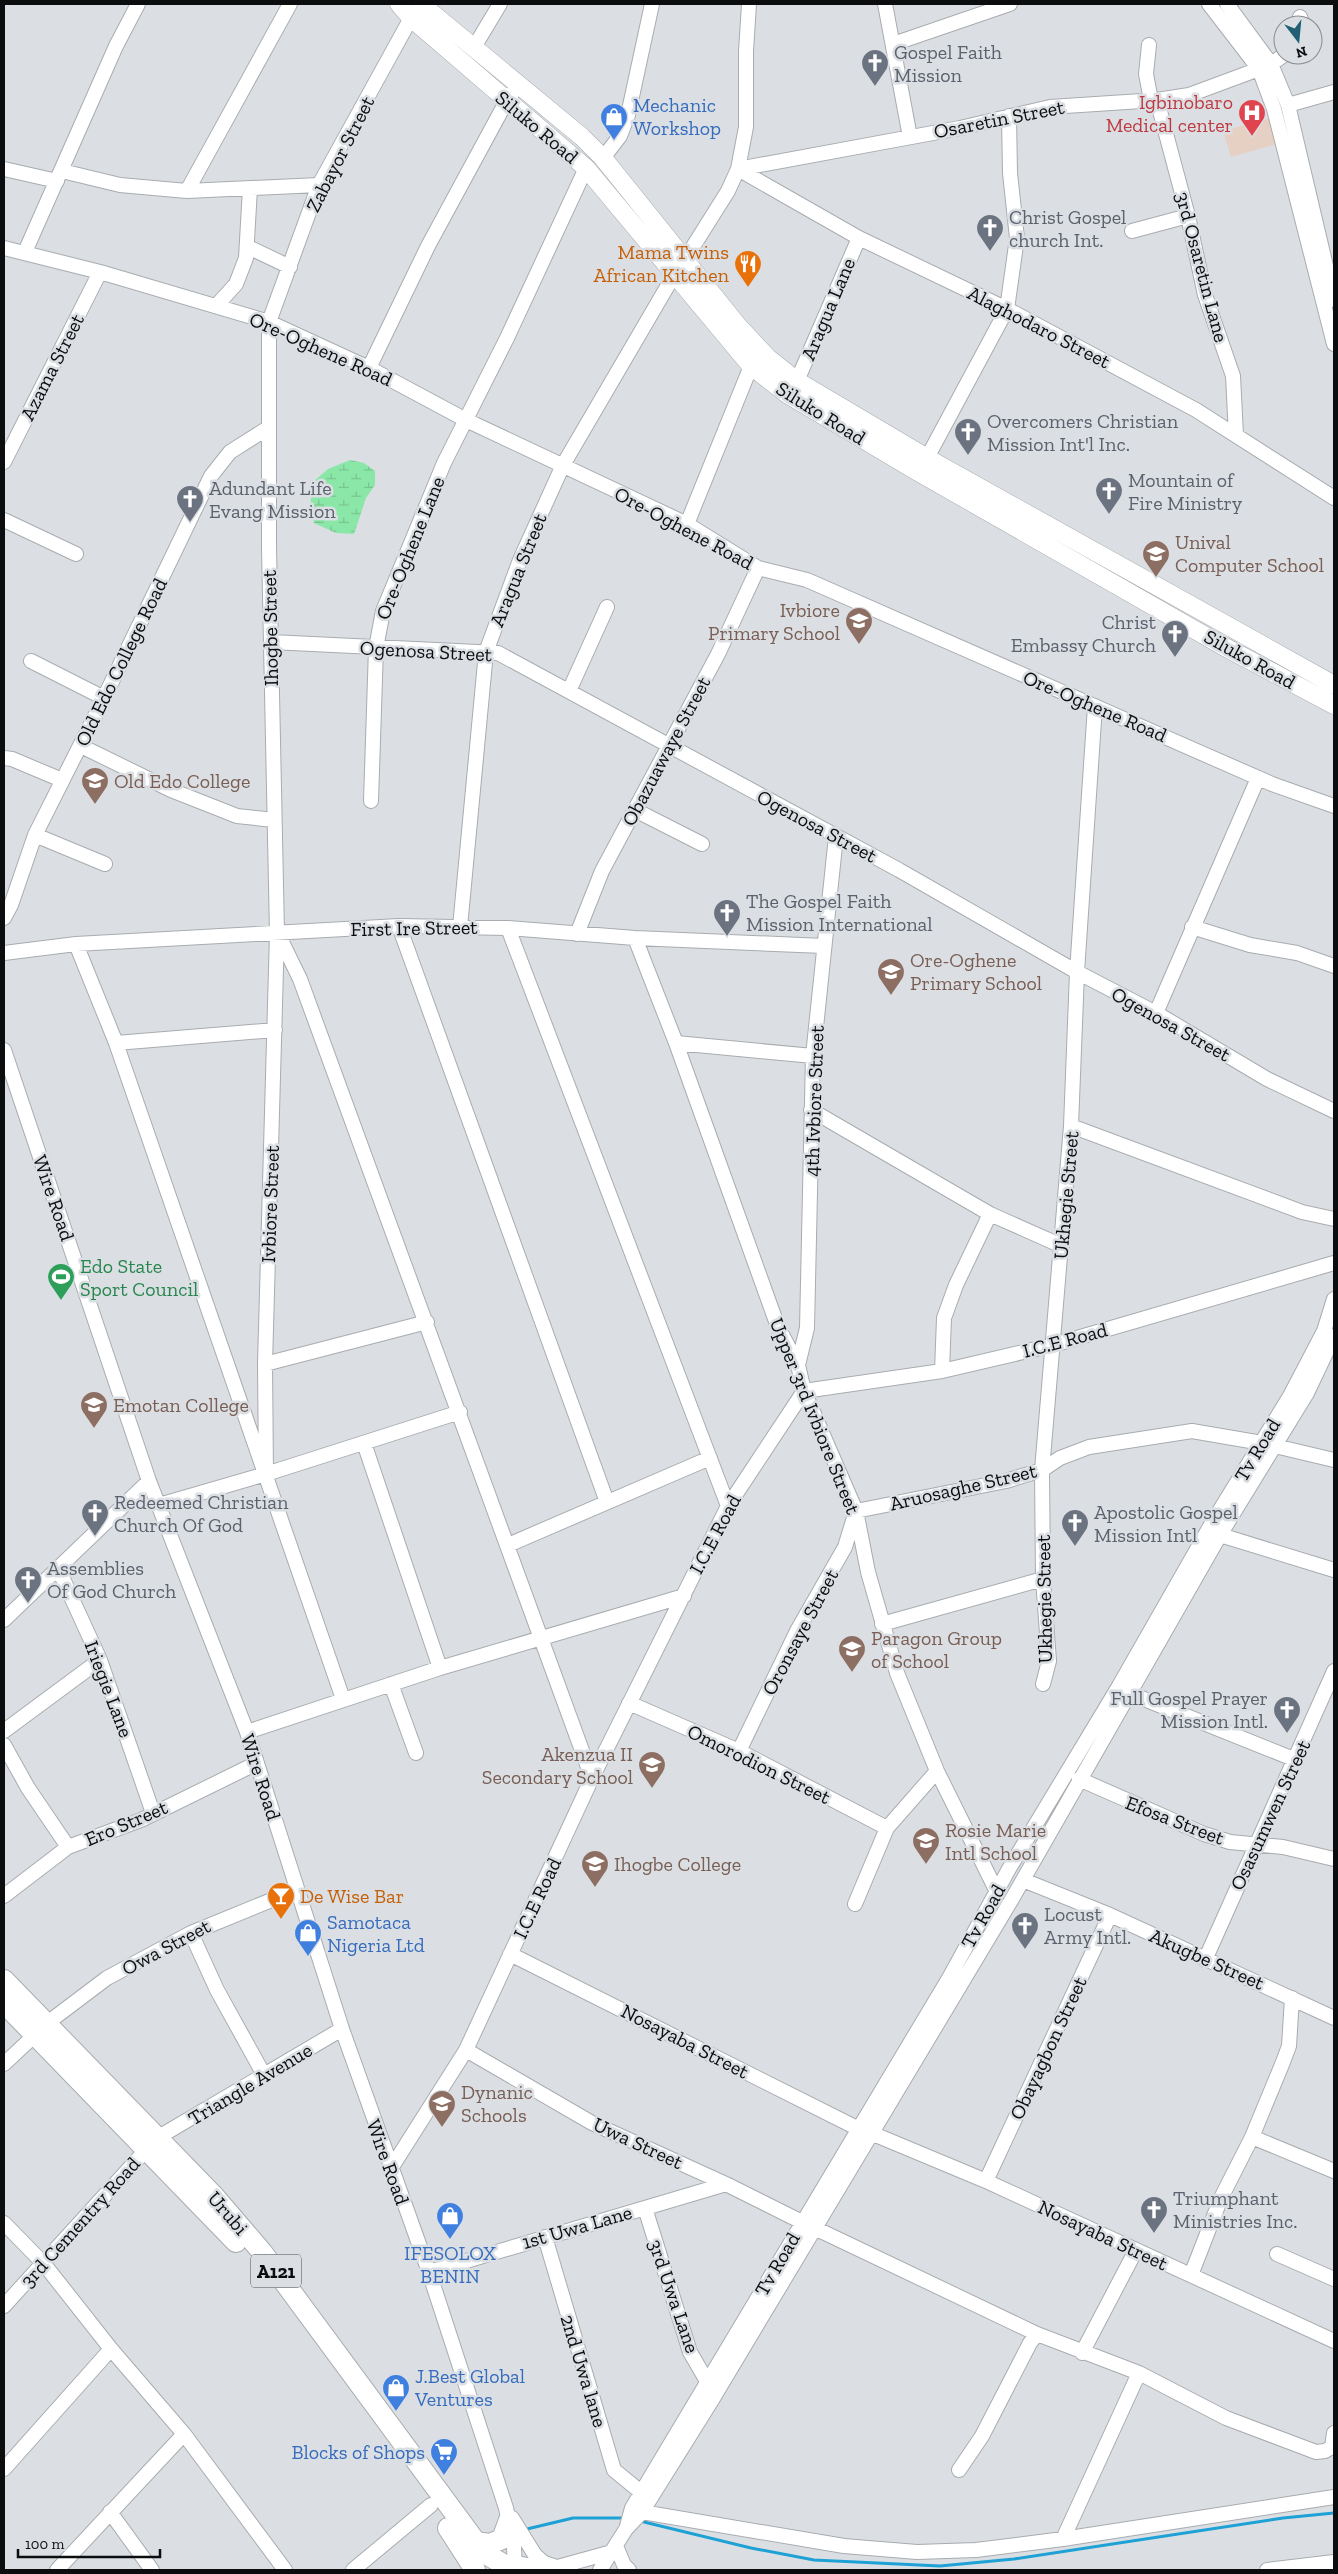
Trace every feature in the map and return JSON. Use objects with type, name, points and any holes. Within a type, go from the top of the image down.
[{"type":"highway","name":"Urubi","points":[[4,1980],[41,2030],[152,2144],[255,2263],[445,2524],[468,2544],[489,2557],[534,2568]]},
{"type":"highway","name":"Urubi","points":[[4,2003],[41,2030]]},
{"type":"highway","name":"Urubi","points":[[152,2144],[214,2196],[262,2252],[468,2544]]},
{"type":"highway","points":[[468,2544],[490,2544],[502,2539],[508,2514]]},
{"type":"highway","name":"A121","points":[[468,2544],[475,2570]]},
{"type":"highway","name":"A121","points":[[468,2544],[488,2570]]},
{"type":"main road","name":"Siluko Road","points":[[398,4],[411,18],[506,102],[586,168],[679,268],[768,358],[797,381],[926,458],[1334,685]]},
{"type":"main road","name":"Siluko Road","points":[[421,4],[473,49],[582,137],[603,158],[679,268],[751,366],[787,394],[913,470],[1223,646],[1334,705]]},
{"type":"main road","points":[[1223,646],[1232,629]]},
{"type":"street","points":[[26,252],[116,46],[138,4]]},
{"type":"street","points":[[187,191],[290,4]]},
{"type":"street","points":[[473,49],[500,4]]},
{"type":"street","points":[[603,158],[620,136],[628,114],[652,4]]},
{"type":"street","name":"Aragua Street","points":[[460,927],[486,652],[520,560],[563,465],[679,268],[728,191],[738,168],[746,127],[746,51],[749,4]]},
{"type":"street","points":[[885,4],[910,137]]},
{"type":"street","points":[[893,44],[1010,4]]},
{"type":"street","points":[[1209,4],[1265,67],[1334,344]]},
{"type":"street","points":[[1227,4],[1288,105],[1334,300]]},
{"type":"street","name":"Zabayor Street","points":[[269,322],[319,186],[411,18]]},
{"type":"street","name":"3rd Osaretin Lane","points":[[1149,45],[1146,74],[1188,216],[1205,295],[1232,376],[1236,435]]},
{"type":"street","name":"Osaretin Street","points":[[738,168],[910,137],[1050,106],[1154,100],[1189,95],[1265,67],[1273,62]]},
{"type":"street","points":[[368,368],[428,246],[506,102],[518,85]]},
{"type":"street","points":[[1288,105],[1334,92]]},
{"type":"street","points":[[926,458],[1007,309],[1017,238],[1010,173],[1009,116]]},
{"type":"street","name":"Ore-Oghene Lane","points":[[371,801],[376,648],[383,611],[444,463],[586,168]]},
{"type":"street","name":"Alaghodaro Street","points":[[738,168],[859,238],[1007,309],[1196,410],[1334,498]]},
{"type":"street","points":[[4,169],[120,185],[187,191],[319,186]]},
{"type":"street","points":[[217,305],[236,284],[248,247],[250,188]]},
{"type":"street","points":[[1132,231],[1188,216]]},
{"type":"street","name":"Aragua Lane","points":[[797,381],[859,238]]},
{"type":"street","points":[[248,247],[290,267]]},
{"type":"street","name":"Ore-Oghene Road","points":[[4,248],[100,272],[217,305],[269,322],[368,368],[466,420],[687,524],[758,568],[807,580],[1258,778],[1334,806]]},
{"type":"street","name":"Azama Street","points":[[4,462],[100,272]]},
{"type":"street","name":"Ihogbe Street","points":[[269,322],[268,428],[277,933]]},
{"type":"street","points":[[687,524],[751,366]]},
{"type":"street","name":"Old Edo College Road","points":[[4,918],[11,905],[35,835],[104,698],[210,476],[230,452],[268,428]]},
{"type":"street","points":[[4,520],[76,554]]},
{"type":"street","name":"Obazuawaye Street","points":[[577,934],[602,871],[718,654],[758,568]]},
{"type":"street","points":[[568,691],[606,607]]},
{"type":"street","name":"Ogenosa Street","points":[[271,642],[498,653],[836,836],[1077,972],[1156,1013],[1267,1079],[1334,1111]]},
{"type":"street","points":[[31,661],[104,698]]},
{"type":"street","name":"Ukhegie Street","points":[[1042,1684],[1049,1661],[1043,1579],[1042,1470],[1071,1126],[1077,972],[1095,706]]},
{"type":"street","points":[[80,746],[171,790],[220,810],[237,816],[274,820]]},
{"type":"street","points":[[4,758],[12,759],[62,780]]},
{"type":"street","points":[[1156,1013],[1258,778]]},
{"type":"street","points":[[635,810],[702,844]]},
{"type":"street","points":[[35,835],[105,864]]},
{"type":"street","name":"4th Ivbiore Street","points":[[798,1365],[808,1328],[813,1056],[836,836]]},
{"type":"street","points":[[399,926],[607,1502]]},
{"type":"street","name":"First Ire Street","points":[[4,953],[76,944],[399,926],[508,928],[635,938],[824,946]]},
{"type":"street","points":[[1192,927],[1250,945],[1297,953],[1334,966]]},
{"type":"street","points":[[508,928],[728,1506]]},
{"type":"street","points":[[277,933],[300,979],[460,1412],[592,1778]]},
{"type":"street","name":"Ivbiore Street","points":[[266,1474],[265,1364],[277,933]]},
{"type":"street","name":"Upper 3rd Ivbiore Street","points":[[635,938],[676,1043],[778,1327],[798,1365],[804,1391],[856,1512],[882,1624],[897,1673],[938,1771],[997,1892]]},
{"type":"street","points":[[76,944],[116,1043],[343,1699]]},
{"type":"street","points":[[116,1043],[275,1030]]},
{"type":"street","points":[[676,1043],[813,1056]]},
{"type":"street","name":"Wire Road","points":[[4,1050],[149,1481],[247,1732],[342,2029],[390,2170],[429,2272],[508,2514],[514,2547],[534,2568]]},
{"type":"street","points":[[811,1110],[990,1214],[1062,1246]]},
{"type":"street","points":[[1071,1126],[1302,1212],[1334,1219]]},
{"type":"street","points":[[942,1371],[944,1318],[956,1285],[990,1214]]},
{"type":"street","name":"I.C.E Road","points":[[390,2170],[466,2050],[592,1778],[728,1506],[804,1391],[942,1371],[1053,1345],[1334,1263]]},
{"type":"street","name":"Tv Road","points":[[626,2529],[632,2508],[708,2383],[865,2131],[983,1947],[1023,1880],[1220,1535],[1324,1331],[1334,1299]]},
{"type":"street","points":[[265,1364],[427,1322]]},
{"type":"street","name":"Tv Road","points":[[865,2131],[968,1941],[1212,1523],[1307,1393],[1334,1336]]},
{"type":"street","points":[[158,1505],[266,1474],[460,1412]]},
{"type":"street","name":"Aruosaghe Street","points":[[856,1512],[1006,1481],[1042,1470],[1060,1458],[1089,1447],[1192,1431],[1268,1444],[1334,1460]]},
{"type":"street","points":[[364,1443],[440,1668]]},
{"type":"street","points":[[508,1545],[710,1458]]},
{"type":"street","points":[[4,1620],[149,1481]]},
{"type":"street","name":"Oronsaye Street","points":[[739,1751],[798,1631],[845,1548],[856,1512]]},
{"type":"street","points":[[1220,1535],[1334,1570]]},
{"type":"street","name":"Iriegie Lane","points":[[58,1568],[100,1660],[153,1813]]},
{"type":"street","points":[[882,1624],[1043,1579]]},
{"type":"street","points":[[247,1732],[440,1668],[684,1596]]},
{"type":"street","points":[[4,1731],[100,1660]]},
{"type":"street","name":"Osasumwen Street","points":[[1205,1960],[1256,1843],[1296,1760],[1334,1671]]},
{"type":"street","points":[[391,1684],[416,1753]]},
{"type":"street","points":[[1129,1693],[1296,1760]]},
{"type":"street","name":"Omorodion Street","points":[[629,1703],[739,1751],[887,1828]]},
{"type":"street","points":[[4,1745],[28,1788],[68,1846]]},
{"type":"street","name":"Ero Street","points":[[4,1896],[68,1846],[141,1820],[257,1763]]},
{"type":"street","points":[[855,1904],[887,1828],[938,1771]]},
{"type":"street","name":"Efosa Street","points":[[1079,1779],[1128,1803],[1204,1834],[1230,1842],[1283,1847],[1334,1859]]},
{"type":"street","name":"Akugbe Street","points":[[1023,1880],[1110,1915],[1334,2018]]},
{"type":"street","name":"Owa Street","points":[[4,2064],[41,2030],[107,1978],[191,1933],[296,1890]]},
{"type":"street","name":"Obayagbon Street","points":[[986,2181],[1110,1915]]},
{"type":"street","points":[[191,1933],[216,1990],[264,2075]]},
{"type":"street","points":[[968,1941],[983,1947]]},
{"type":"street","name":"Nosayaba Street","points":[[510,1954],[865,2131],[986,2181],[1334,2341]]},
{"type":"street","points":[[1190,2275],[1221,2198],[1252,2137],[1289,2046],[1292,1998]]},
{"type":"street","name":"Triangle Avenue","points":[[152,2144],[342,2029]]},
{"type":"street","name":"Uwa Street","points":[[466,2050],[592,2123],[726,2184],[1037,2334],[1082,2353],[1139,2373],[1226,2418],[1316,2452],[1325,2451],[1332,2447],[1334,2433]]},
{"type":"street","points":[[1252,2137],[1334,2172]]},
{"type":"street","name":"3rd Cementry Road","points":[[4,2306],[152,2144]]},
{"type":"street","name":"1st Uwa Lane","points":[[429,2272],[726,2184]]},
{"type":"street","name":"3rd Uwa Lane","points":[[645,2208],[690,2352],[708,2383]]},
{"type":"street","points":[[4,2223],[44,2264],[111,2349],[184,2434],[285,2570]]},
{"type":"street","name":"Tv Road","points":[[600,2570],[626,2529],[642,2512],[720,2387],[808,2225]]},
{"type":"street","name":"2nd Uwa lane","points":[[544,2237],[614,2470],[642,2493]]},
{"type":"street","points":[[1082,2353],[1136,2250]]},
{"type":"street","points":[[1277,2254],[1334,2279]]},
{"type":"street","points":[[959,2470],[982,2436],[1030,2343],[1037,2334]]},
{"type":"street","points":[[4,2469],[111,2349]]},
{"type":"street","points":[[1063,2539],[1139,2373]]},
{"type":"street","points":[[57,2570],[184,2434]]},
{"type":"street","points":[[642,2512],[844,2546],[917,2552],[976,2550],[1063,2539],[1334,2497]]},
{"type":"street","points":[[352,2570],[431,2505]]},
{"type":"street","points":[[110,2512],[152,2570]]},
{"type":"street","name":"Wire Road","points":[[508,2514],[535,2555],[534,2568]]},
{"type":"street","points":[[534,2568],[614,2549],[629,2570]]},
{"type":"street","points":[[1267,2570],[1334,2562]]},
{"type":"shaded area","name":"Igbinobaro Medical center","points":[[1274,117],[1280,143],[1231,157],[1223,131]]},
{"type":"green space","points":[[350,460],[364,463],[375,471],[375,485],[366,498],[354,534],[336,533],[314,523],[310,507],[313,482],[328,469]]},
{"type":"waterway","points":[[644,2522],[751,2548],[814,2560],[940,2566],[1014,2559],[1283,2518],[1334,2513]]},
{"type":"waterway","points":[[527,2529],[573,2518],[625,2518]]},
{"type":"place","name":"Gospel Faith Mission","points":[[875,87]]},
{"type":"place","name":"Igbinobaro Medical center","points":[[1252,137]]},
{"type":"place","name":"Mechanic Workshop","points":[[614,141]]},
{"type":"place","name":"Christ Gospel church Int.","points":[[990,252]]},
{"type":"place","name":"Mama Twins African Kitchen","points":[[748,288]]},
{"type":"place","name":"Overcomers Christian Mission Int'l Inc.","points":[[968,456]]},
{"type":"place","name":"Mountain of Fire Ministry","points":[[1109,515]]},
{"type":"place","name":"Adundant Life Evang Mission","points":[[190,523]]},
{"type":"place","name":"Unival Computer School","points":[[1156,578]]},
{"type":"place","name":"Ivbiore Primary School","points":[[859,645]]},
{"type":"place","name":"Christ Embassy Church","points":[[1175,658]]},
{"type":"place","name":"Old Edo College","points":[[95,805]]},
{"type":"place","name":"The Gospel Faith Mission International","points":[[727,937]]},
{"type":"place","name":"Ore-Oghene Primary School","points":[[891,996]]},
{"type":"place","name":"Edo State Sport Council","points":[[61,1301]]},
{"type":"place","name":"Emotan College","points":[[94,1429]]},
{"type":"place","name":"Redeemed Christian Church Of God","points":[[95,1537]]},
{"type":"place","name":"Apostolic Gospel Mission Intl","points":[[1075,1547]]},
{"type":"place","name":"Assemblies Of God Church","points":[[28,1604]]},
{"type":"place","name":"Paragon Group of School","points":[[852,1673]]},
{"type":"place","name":"Full Gospel Prayer Mission Intl.","points":[[1287,1734]]},
{"type":"place","name":"Akenzua II Secondary School","points":[[652,1789]]},
{"type":"place","name":"Rosie Marie Intl School","points":[[926,1865]]},
{"type":"place","name":"Ihogbe College","points":[[595,1888]]},
{"type":"place","name":"De Wise Bar","points":[[281,1920]]},
{"type":"place","name":"Locust Army Intl.","points":[[1025,1950]]},
{"type":"place","name":"Samotaca Nigeria Ltd","points":[[308,1957]]},
{"type":"place","name":"Dynanic Schools","points":[[442,2128]]},
{"type":"place","name":"Triumphant Ministries Inc.","points":[[1154,2234]]},
{"type":"place","name":"IFESOLOX BENIN","points":[[450,2240]]},
{"type":"place","name":"J.Best Global Ventures","points":[[396,2412]]},
{"type":"place","name":"Blocks of Shops","points":[[444,2476]]}]
